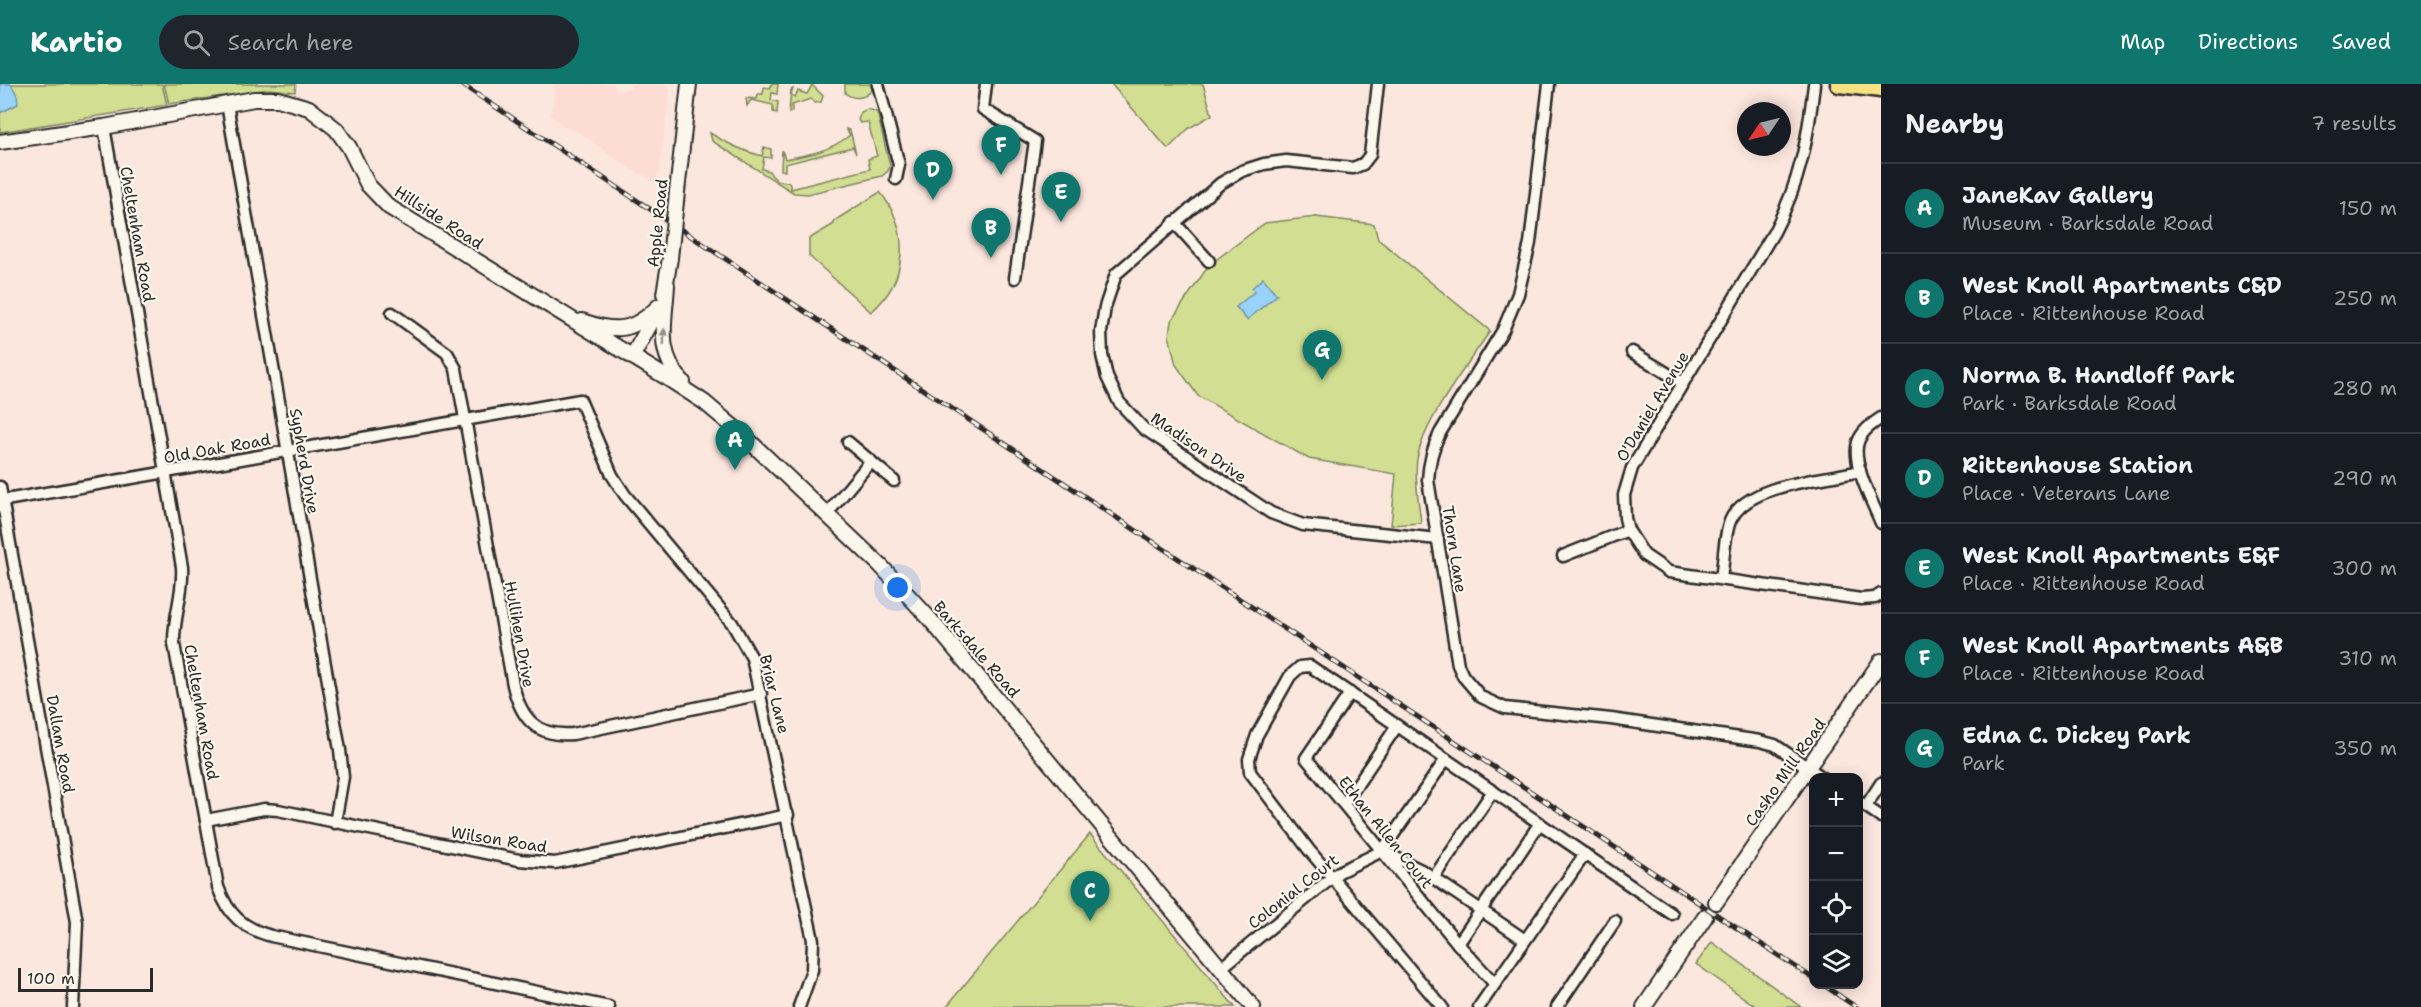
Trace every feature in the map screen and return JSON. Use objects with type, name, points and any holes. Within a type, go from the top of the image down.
[{"type":"main road","points":[[1839,84],[1881,89]]},
{"type":"street","name":"Apple Road","points":[[632,357],[659,306],[666,285],[689,84]]},
{"type":"street","points":[[878,84],[898,165],[896,179]]},
{"type":"street","points":[[986,84],[983,109],[1035,141],[1015,278]]},
{"type":"street","name":"Madison Drive","points":[[1378,84],[1371,152],[1368,160],[1353,168],[1286,161],[1242,171],[1221,183],[1116,274],[1105,307],[1101,332],[1102,355],[1113,390],[1129,414],[1143,428],[1271,513],[1303,525],[1438,539]]},
{"type":"street","name":"Thorn Lane","points":[[1549,84],[1528,252],[1518,294],[1503,330],[1432,449],[1428,480],[1458,665],[1463,676],[1481,697],[1505,708],[1611,719],[1760,741],[1775,745],[1816,773]]},
{"type":"street","name":"O'Daniel Avenue","points":[[1814,84],[1806,148],[1788,205],[1627,480],[1624,507],[1628,530],[1644,555],[1669,572],[1862,599],[1875,598],[1881,594]]},
{"type":"street","name":"Hillside Road","points":[[0,142],[104,127],[254,99],[274,99],[301,105],[316,112],[343,138],[368,185],[388,207],[632,357]]},
{"type":"street","name":"Sypherd Drive","points":[[227,104],[342,764],[341,790],[335,823]]},
{"type":"street","name":"Cheltenham Road","points":[[104,127],[183,582],[173,631],[174,644],[222,900],[237,920],[247,927],[271,936],[609,1007]]},
{"type":"street","points":[[1174,222],[1209,261]]},
{"type":"street","points":[[666,285],[663,349],[674,372],[704,402]]},
{"type":"street","points":[[561,313],[610,329],[622,329],[642,321],[659,306]]},
{"type":"street","name":"Hullihen Drive","points":[[392,313],[447,353],[453,360],[467,420],[513,685],[520,710],[536,727],[555,734],[573,734],[761,694]]},
{"type":"street","points":[[1632,352],[1683,382]]},
{"type":"street","name":"Barksdale Road","points":[[632,357],[704,402],[737,429],[887,573],[956,648],[1253,1007]]},
{"type":"street","name":"Old Oak Road","points":[[1,501],[580,400]]},
{"type":"street","name":"Briar Lane","points":[[580,400],[612,475],[625,495],[741,635],[752,658],[788,815],[813,940],[812,970],[799,1007]]},
{"type":"street","points":[[1881,418],[1867,428],[1858,442],[1857,460],[1881,524]]},
{"type":"street","points":[[848,442],[894,481]]},
{"type":"street","points":[[827,514],[871,461]]},
{"type":"street","points":[[1721,578],[1729,522],[1737,509],[1749,498],[1774,488],[1860,471]]},
{"type":"street","name":"Dallam Road","points":[[0,487],[77,922],[73,1007]]},
{"type":"street","points":[[1563,556],[1628,530]]},
{"type":"street","name":"Casho Mill Road","points":[[1716,902],[1881,661]]},
{"type":"street","points":[[1442,1007],[1332,877],[1250,772],[1249,759],[1257,735],[1290,676],[1300,667],[1310,666],[1672,914]]},
{"type":"street","name":"Ethan Allen Court","points":[[1350,693],[1306,758],[1458,944],[1494,983]]},
{"type":"street","points":[[1344,804],[1397,726]]},
{"type":"street","points":[[1446,759],[1382,851],[1434,877],[1525,940]]},
{"type":"street","points":[[1863,803],[1881,783]]},
{"type":"street","points":[[1434,877],[1492,790]]},
{"type":"street","points":[[1863,805],[1881,817]]},
{"type":"street","name":"Wilson Road","points":[[206,820],[264,810],[278,810],[519,860],[555,863],[788,815]]},
{"type":"street","points":[[1458,944],[1540,823]]},
{"type":"street","name":"Colonial Court","points":[[1221,968],[1332,877],[1352,864],[1382,851]]},
{"type":"street","points":[[1479,1007],[1586,854]]},
{"type":"street","points":[[1650,1005],[1705,917]]},
{"type":"street","points":[[1557,1007],[1615,921]]},
{"type":"shaded area","points":[[555,84],[614,84],[616,91],[631,88],[630,84],[664,84],[670,90],[658,177],[655,181],[627,167],[576,130],[567,129],[551,116]]},
{"type":"green space","points":[[0,84],[162,84],[167,105],[0,132]]},
{"type":"green space","points":[[164,84],[296,84],[295,92],[270,89],[169,104]]},
{"type":"green space","points":[[771,84],[778,84],[777,94],[772,93],[771,100],[778,102],[777,113],[773,112],[773,105],[751,100],[747,106],[746,98],[757,99],[758,94],[763,94],[764,87],[770,88]]},
{"type":"green space","points":[[845,84],[870,84],[872,90],[862,97],[855,98],[845,93]]},
{"type":"green space","points":[[1111,84],[1203,84],[1212,115],[1189,128],[1168,149]]},
{"type":"green space","points":[[812,85],[823,96],[821,102],[815,103],[811,99],[792,105],[792,111],[789,113],[791,90],[793,89],[791,95],[795,97],[798,91],[807,94]]},
{"type":"green space","points":[[868,109],[877,112],[890,166],[888,171],[882,176],[808,194],[794,193],[712,141],[710,133],[735,147],[762,156],[764,147],[771,149],[771,158],[764,157],[762,169],[769,171],[777,180],[789,182],[791,189],[870,169],[868,159],[877,156],[868,122],[860,123],[858,120],[861,112]]},
{"type":"green space","points":[[846,129],[850,130],[856,154],[853,147],[785,164],[785,171],[781,170],[782,150],[785,159],[819,152],[850,135]]},
{"type":"green space","points":[[880,192],[897,222],[901,254],[893,285],[884,299],[871,312],[809,256],[809,239]]},
{"type":"green space","points":[[1316,217],[1374,224],[1378,239],[1490,331],[1437,410],[1421,444],[1416,475],[1421,523],[1391,525],[1396,474],[1309,459],[1198,396],[1176,365],[1169,336],[1171,321],[1209,265],[1265,223]]},
{"type":"green space","points":[[1090,834],[1235,1007],[946,1007]]},
{"type":"green space","points":[[1712,942],[1801,1007],[1757,1007],[1696,964]]},
{"type":"water","points":[[0,84],[11,84],[17,95],[18,104],[0,113]]},
{"type":"water","points":[[1263,278],[1277,295],[1247,320],[1236,307],[1254,292],[1252,288]]},
{"type":"railway","points":[[461,84],[1809,976]]},
{"type":"railway","points":[[1829,989],[1856,1007]]},
{"type":"place","name":"West Knoll Apartments A&B","points":[[1001,175]]},
{"type":"place","name":"Rittenhouse Station","points":[[933,200]]},
{"type":"place","name":"West Knoll Apartments E&F","points":[[1061,222]]},
{"type":"place","name":"West Knoll Apartments C&D","points":[[991,258]]},
{"type":"place","name":"Edna C. Dickey Park","points":[[1322,380]]},
{"type":"place","name":"JaneKav Gallery","points":[[735,470]]},
{"type":"place","name":"Norma B. Handloff Park","points":[[1090,921]]}]
